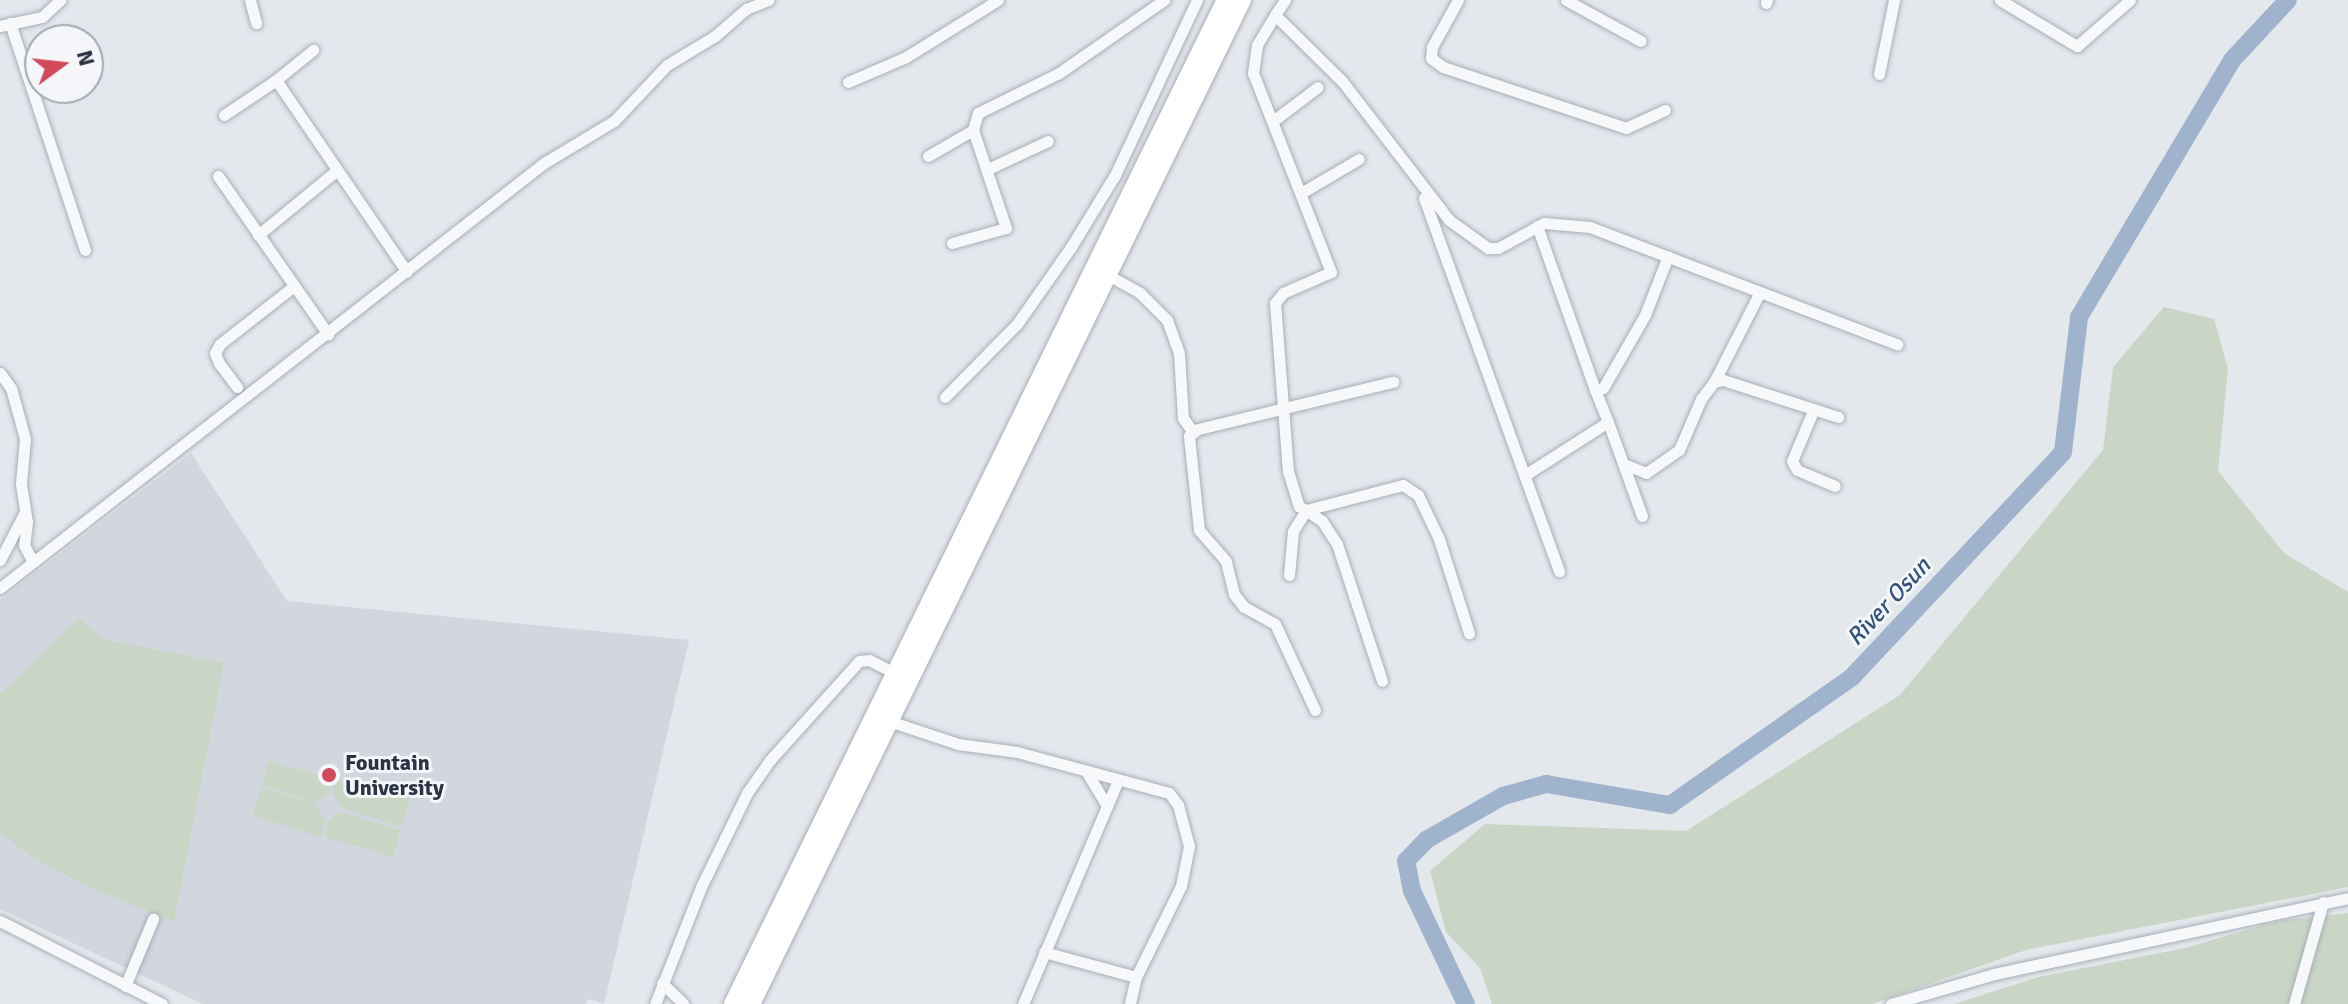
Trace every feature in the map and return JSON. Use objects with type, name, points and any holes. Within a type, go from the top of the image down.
[{"type":"highway","points":[[733,1004],[1226,0]]},
{"type":"highway","points":[[755,1003],[889,721],[1242,0]]},
{"type":"street","points":[[60,0],[42,17],[5,24],[85,250]]},
{"type":"street","points":[[250,0],[256,23]]},
{"type":"street","points":[[0,588],[544,163],[614,121],[667,65],[715,36],[746,9],[768,0]]},
{"type":"street","points":[[848,82],[906,57],[998,0]]},
{"type":"street","points":[[952,243],[1006,228],[973,130],[978,113],[1059,73],[1164,0]]},
{"type":"street","points":[[945,397],[1017,324],[1071,247],[1115,175],[1197,0]]},
{"type":"street","points":[[1285,0],[1261,35],[1253,60],[1331,272],[1283,293],[1275,303],[1280,409],[1288,471],[1296,499],[1331,531],[1382,681]]},
{"type":"street","points":[[1458,0],[1432,47],[1431,58],[1443,67],[1626,128],[1665,110]]},
{"type":"street","points":[[1566,0],[1641,41]]},
{"type":"street","points":[[1879,74],[1894,0]]},
{"type":"street","points":[[2000,0],[2077,46],[2130,0]]},
{"type":"street","points":[[1275,15],[1342,81],[1391,140],[1421,189],[1449,220],[1492,249],[1551,222],[1590,227],[1897,344]]},
{"type":"street","points":[[224,115],[276,80],[313,50]]},
{"type":"street","points":[[276,80],[407,272]]},
{"type":"street","points":[[1273,121],[1318,87]]},
{"type":"street","points":[[928,156],[973,130]]},
{"type":"street","points":[[988,169],[1048,141]]},
{"type":"street","points":[[1301,193],[1359,159]]},
{"type":"street","points":[[258,235],[337,170]]},
{"type":"street","points":[[218,176],[328,334]]},
{"type":"street","points":[[1421,189],[1559,571]]},
{"type":"street","points":[[1435,227],[1449,220]]},
{"type":"street","points":[[1537,226],[1642,516]]},
{"type":"street","points":[[1595,390],[1603,388],[1645,315],[1668,256]]},
{"type":"street","points":[[1108,275],[1140,293],[1167,320],[1179,353],[1183,418],[1192,431],[1199,530],[1226,561],[1234,594],[1244,607],[1275,624],[1315,710]]},
{"type":"street","points":[[237,387],[215,353],[220,344],[294,286]]},
{"type":"street","points":[[1624,464],[1646,473],[1679,450],[1701,399],[1714,382],[1760,292]]},
{"type":"street","points":[[0,373],[11,388],[25,439],[21,484],[25,512],[24,545],[32,560]]},
{"type":"street","points":[[1714,382],[1723,380],[1838,417]]},
{"type":"street","points":[[1192,431],[1393,382]]},
{"type":"street","points":[[1813,411],[1792,461],[1797,470],[1835,486]]},
{"type":"street","points":[[1525,475],[1608,422]]},
{"type":"street","points":[[1289,575],[1293,531],[1306,510],[1391,486],[1412,488],[1439,539],[1469,633]]},
{"type":"street","points":[[0,560],[25,512]]},
{"type":"street","points":[[655,1004],[701,887],[747,793],[770,760],[859,661],[869,660],[894,673]]},
{"type":"street","points":[[889,721],[958,744],[1017,752],[1169,793],[1188,831],[1181,886],[1136,977],[1130,1004]]},
{"type":"street","points":[[1086,771],[1107,806]]},
{"type":"street","points":[[1023,1004],[1118,780]]},
{"type":"street","points":[[1891,1004],[1994,974],[2348,898]]},
{"type":"street","points":[[2294,1004],[2323,902]]},
{"type":"street","points":[[125,986],[153,919]]},
{"type":"street","points":[[0,921],[162,1004]]},
{"type":"street","points":[[1044,952],[1136,977]]},
{"type":"street","points":[[662,983],[684,1004]]},
{"type":"shaded area","name":"Fountain University","points":[[191,453],[287,601],[689,640],[604,1004],[589,999],[585,1004],[203,1004],[0,909],[0,600]]},
{"type":"green space","points":[[2164,307],[2214,319],[2228,369],[2218,471],[2284,553],[2348,592],[2348,887],[2026,950],[1872,1004],[1492,1004],[1480,968],[1446,932],[1430,871],[1485,824],[1686,831],[1900,695],[2103,450],[2113,367]]},
{"type":"green space","points":[[79,618],[103,639],[224,663],[174,922],[93,889],[30,856],[0,832],[0,694]]},
{"type":"green space","points":[[269,761],[333,779],[330,793],[315,802],[262,785]]},
{"type":"green space","points":[[335,780],[411,796],[402,827],[341,808],[332,793]]},
{"type":"green space","points":[[262,787],[314,803],[325,821],[321,837],[252,815]]},
{"type":"green space","points":[[341,812],[400,830],[394,857],[325,837],[328,821]]},
{"type":"green space","points":[[2348,913],[2348,1004],[1954,1004],[2039,977],[2185,948],[2277,921]]},
{"type":"waterway","name":"River Osun","points":[[1466,1004],[1412,891],[1406,861],[1426,840],[1503,796],[1546,784],[1670,805],[1852,677],[2063,452],[2079,317],[2232,60],[2288,0]]},
{"type":"place","name":"Fountain University","points":[[329,775]]}]
